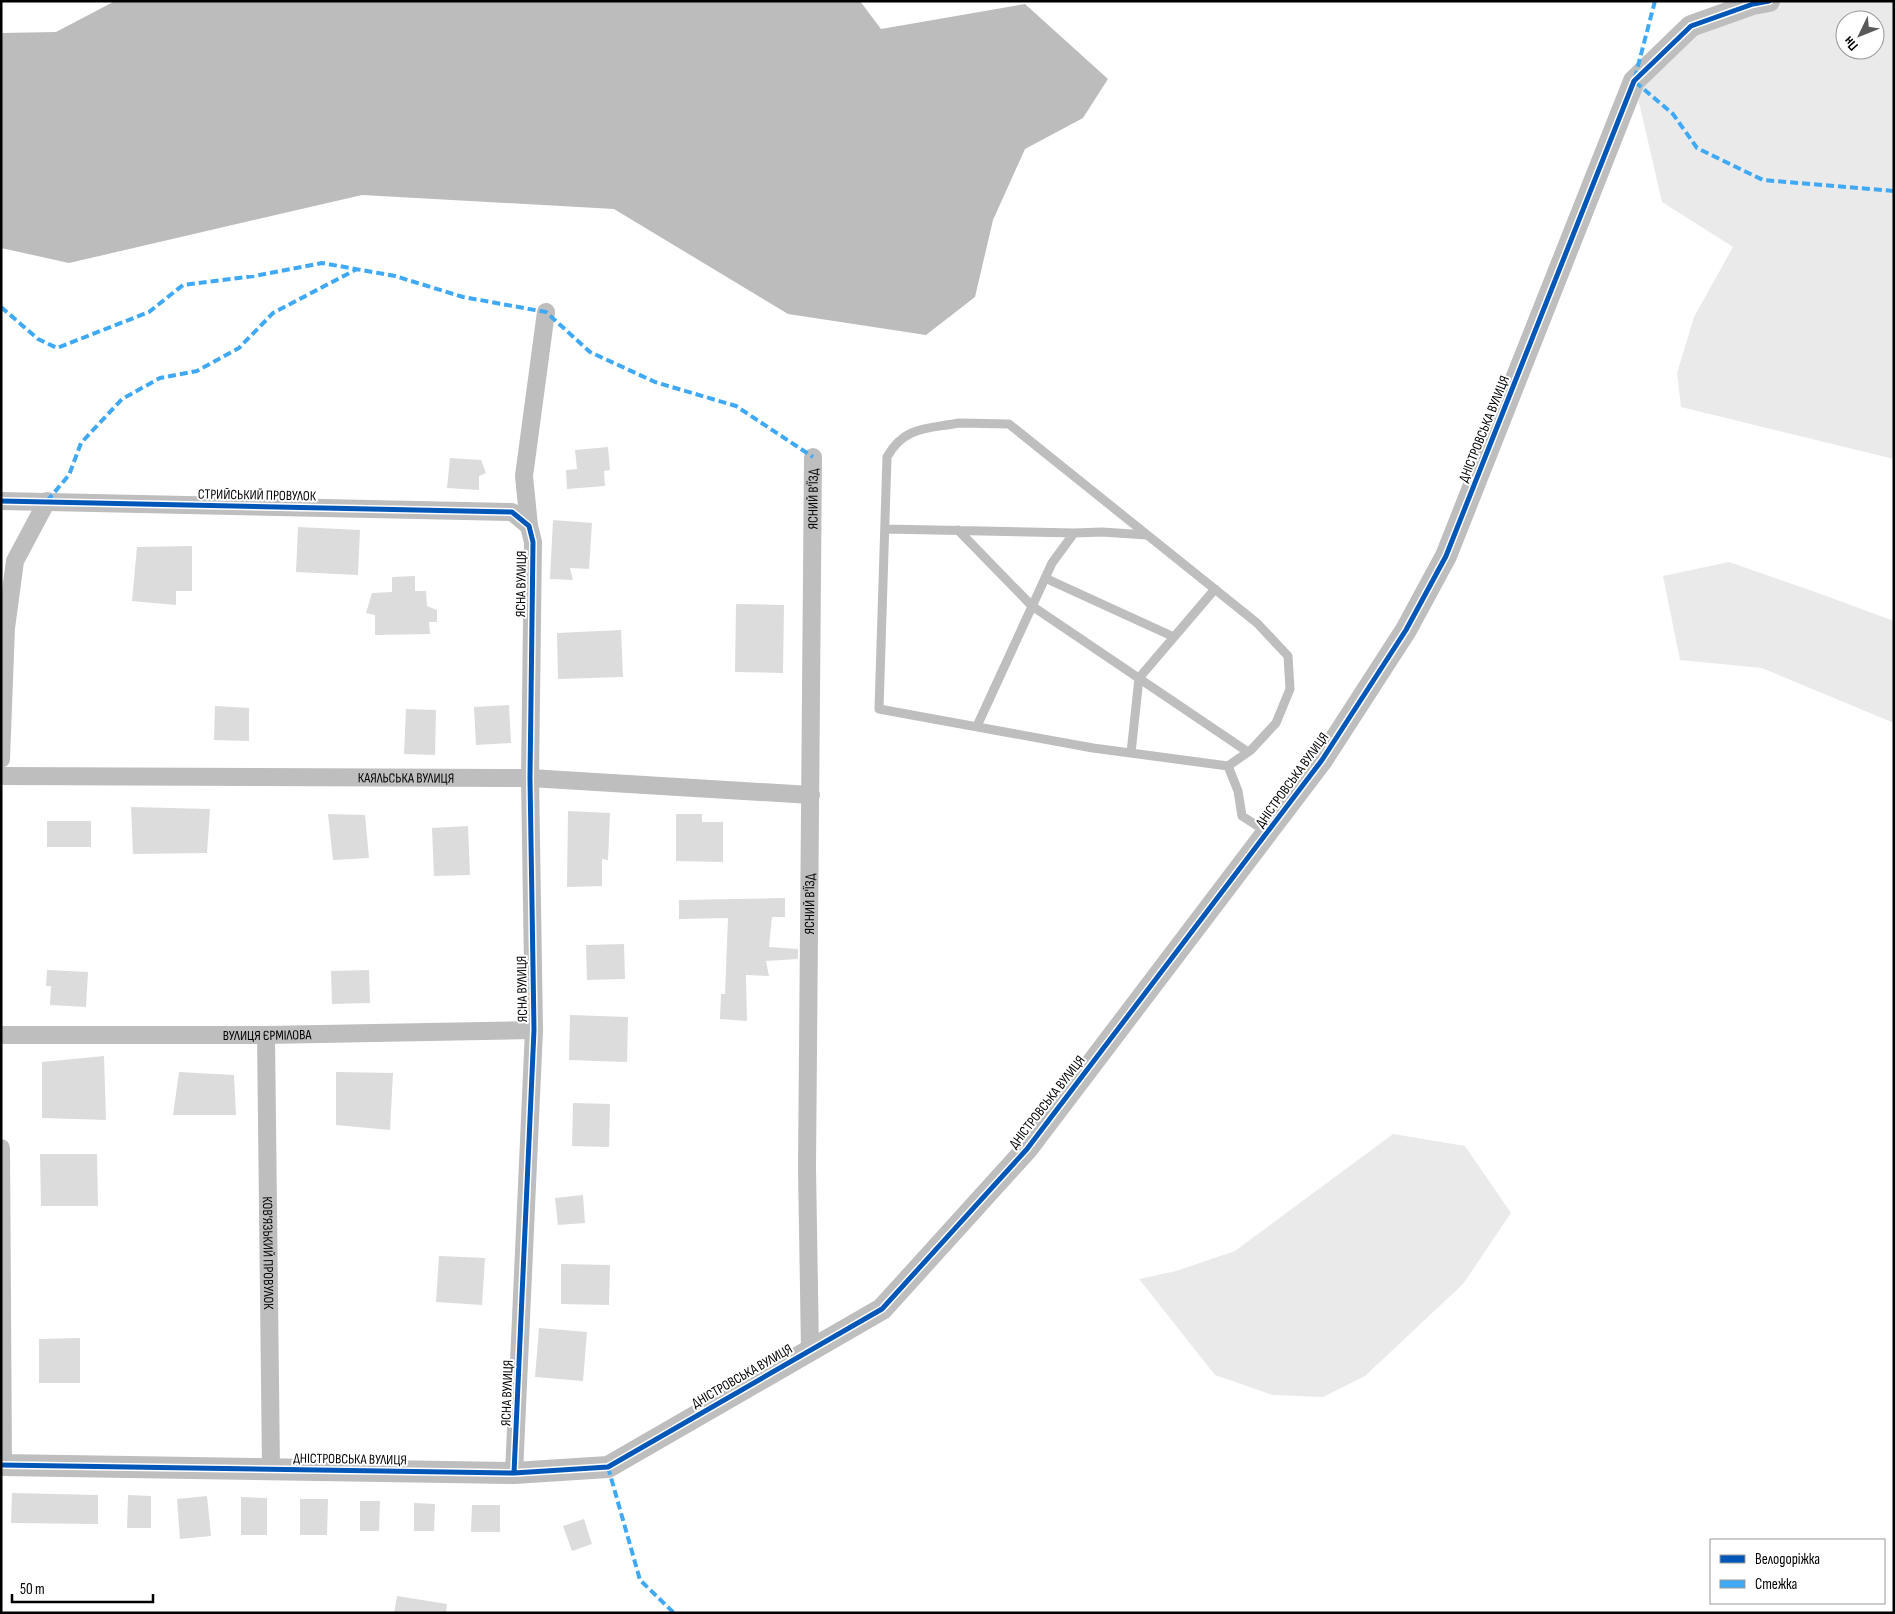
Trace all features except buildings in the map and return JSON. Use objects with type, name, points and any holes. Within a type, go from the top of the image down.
[{"type":"street","name":"ДНІСТРОВСЬКА ВУЛИЦЯ","points":[[2,1465],[514,1473],[608,1467],[882,1309],[1027,1149],[1322,760],[1406,630],[1446,556],[1634,81],[1691,26],[1753,4],[1769,1]]},
{"type":"street","name":"ЯСНА ВУЛИЦЯ","points":[[514,1473],[534,1030],[530,778],[533,542],[529,526],[524,476],[546,312]]},
{"type":"street","name":"ЯСНИЙ В'ЇЗД","points":[[810,1350],[807,1168],[812,457]]},
{"type":"street","name":"СТРИЙСЬКИЙ ПРОВУЛОК","points":[[1,501],[512,512],[529,526]]},
{"type":"street","points":[[1,759],[6,628],[15,561],[46,502]]},
{"type":"street","name":"КАЯЛЬСЬКА ВУЛИЦЯ","points":[[1,776],[530,778],[811,795]]},
{"type":"street","name":"ВУЛИЦЯ ЄРМІЛОВА","points":[[1,1035],[266,1035],[534,1030]]},
{"type":"street","name":"КОВ'ЯЗЬКИЙ ПРОВУЛОК","points":[[266,1035],[271,1469]]},
{"type":"street","points":[[1,1148],[2,1465]]},
{"type":"lane","points":[[959,423],[1009,424],[1147,535],[1257,623],[1288,656],[1290,689],[1276,723],[1248,752],[1228,766],[1131,753],[879,709],[886,529],[886,456],[894,444],[911,432],[959,423]]},
{"type":"lane","points":[[886,529],[1102,532],[1147,535]]},
{"type":"lane","points":[[958,530],[1032,606],[1248,752]]},
{"type":"lane","points":[[977,726],[1052,563],[1074,533]]},
{"type":"lane","points":[[1045,578],[1174,637]]},
{"type":"lane","points":[[1131,753],[1139,678],[1215,589]]},
{"type":"lane","points":[[1228,766],[1238,790],[1242,816],[1268,832]]},
{"type":"shaded area","points":[[115,1],[860,1],[881,29],[1025,4],[1108,79],[1083,118],[1025,149],[993,220],[975,297],[926,335],[788,314],[614,209],[362,195],[69,263],[1,248],[1,33],[56,32]]},
{"type":"shaded area","points":[[1769,1],[1894,1],[1894,459],[1681,407],[1677,373],[1694,317],[1733,247],[1662,202],[1634,81],[1691,26]]},
{"type":"shaded area","points":[[1729,562],[1894,621],[1894,723],[1762,668],[1680,660],[1663,576]]},
{"type":"shaded area","points":[[1393,1134],[1465,1146],[1511,1213],[1463,1284],[1365,1376],[1323,1397],[1273,1395],[1215,1375],[1139,1279],[1176,1271],[1235,1251]]},
{"type":"marked path","points":[[1655,1],[1634,81],[1673,114],[1697,148],[1763,180],[1894,191]]},
{"type":"marked path","points":[[1,307],[38,339],[57,348],[149,312],[183,285],[254,276],[322,263],[395,276],[463,297],[546,312],[590,352],[655,382],[736,406],[813,457]]},
{"type":"marked path","points":[[47,501],[69,475],[81,443],[122,399],[160,378],[197,371],[239,348],[273,313],[357,269]]},
{"type":"marked path","points":[[608,1467],[640,1580],[674,1613]]},
{"type":"cycle path","points":[[1,1465],[514,1473],[608,1467],[882,1309],[1027,1149],[1322,760],[1406,630],[1446,556],[1634,81],[1691,26],[1753,4],[1769,1]]},
{"type":"cycle path","points":[[1,501],[512,512],[529,526],[533,542],[530,778],[534,1030],[514,1473]]}]
